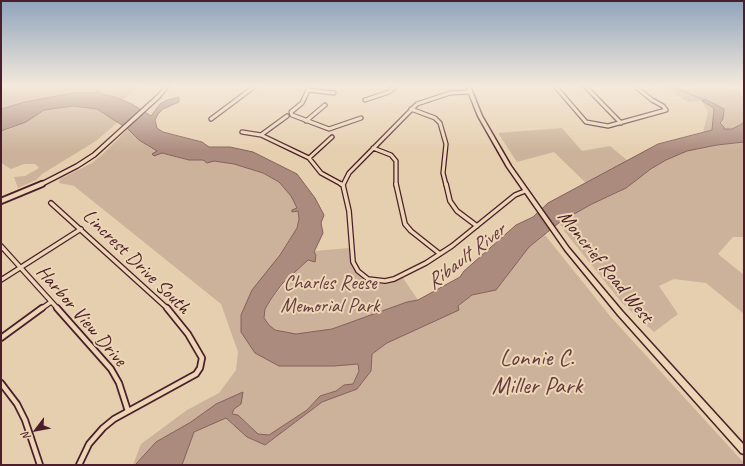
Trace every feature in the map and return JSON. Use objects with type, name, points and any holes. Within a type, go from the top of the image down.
[{"type":"main road","name":"Moncrief Road West","points":[[477,108],[498,148],[525,192],[580,265],[620,313],[744,450]]},
{"type":"street","points":[[1,201],[30,190],[77,166],[109,143],[147,108]]},
{"type":"street","points":[[211,119],[226,108]]},
{"type":"street","points":[[297,108],[291,114],[329,130],[361,118]]},
{"type":"street","points":[[306,121],[322,108]]},
{"type":"street","points":[[574,108],[588,123],[608,126],[665,112],[666,108]]},
{"type":"street","points":[[606,108],[621,124]]},
{"type":"street","points":[[477,226],[457,211],[450,202],[443,173],[446,144],[440,123],[435,118],[411,109],[349,173],[343,185],[349,211],[353,262],[362,275],[374,280],[389,280],[410,272],[440,254],[477,226],[516,195],[525,192]]},
{"type":"street","points":[[261,135],[287,116]]},
{"type":"street","points":[[242,132],[261,135],[309,158],[321,173],[343,185]]},
{"type":"street","points":[[309,158],[332,137]]},
{"type":"street","points":[[374,148],[391,155],[396,161],[396,184],[405,224],[411,231],[440,254]]},
{"type":"street","name":"Lincrest Drive South","points":[[52,203],[163,305],[179,322],[201,355],[202,363],[200,368],[191,377],[128,411]]},
{"type":"street","points":[[1,280],[81,229]]},
{"type":"street","name":"Harbor View Drive","points":[[1,246],[111,369],[119,383],[128,411]]},
{"type":"street","points":[[1,338],[51,302]]},
{"type":"street","points":[[1,383],[17,404],[25,420],[40,465]]},
{"type":"street","points":[[79,465],[89,444],[95,436],[114,419],[128,411]]},
{"type":"green space","points":[[60,108],[97,109],[118,122],[96,141],[42,174],[36,180],[18,188],[14,177],[25,176],[39,168],[35,164],[24,164],[11,169],[1,163],[1,131],[9,129],[44,110]]},
{"type":"green space","points":[[706,108],[714,108],[712,130],[703,132],[708,112]]},
{"type":"green space","points":[[721,108],[744,108],[744,121],[742,124],[732,129],[723,129],[720,123],[724,109]]},
{"type":"green space","points":[[562,128],[582,151],[610,146],[628,161],[587,184],[554,152],[517,162],[498,133]]},
{"type":"green space","points":[[128,129],[139,140],[157,152],[189,160],[203,160],[207,163],[214,161],[234,164],[262,173],[279,182],[291,196],[297,208],[292,210],[298,211],[299,219],[297,228],[241,315],[334,366],[359,364],[359,371],[352,385],[344,385],[336,391],[320,396],[307,410],[269,435],[258,434],[238,415],[232,414],[234,409],[241,404],[216,404],[133,465],[141,444],[187,410],[219,393],[236,370],[238,352],[221,304],[74,186],[59,183],[60,179],[92,163]]},
{"type":"green space","points":[[744,142],[744,237],[733,237],[718,254],[744,275],[744,314],[706,283],[674,279],[659,286],[678,314],[654,332],[622,303],[565,232],[559,222],[590,205],[617,193],[666,160],[687,151],[717,145]]},
{"type":"green space","name":"Lonnie C. Miller Park","points":[[545,235],[610,316],[744,463],[744,465],[182,465],[194,432],[226,418],[247,437],[265,445],[322,402],[357,389],[371,371],[372,354],[387,343],[458,307],[472,295],[496,290],[529,247]]},
{"type":"green space","name":"Charles Reese Memorial Park","points":[[349,248],[351,265],[355,272],[361,277],[373,283],[386,284],[403,278],[418,300],[407,302],[332,329],[296,334],[275,330],[269,325],[264,318],[265,309],[271,299],[315,251]]},
{"type":"shaded area","name":"Ribault River","points":[[60,108],[44,110],[26,122],[1,131],[1,109]]},
{"type":"shaded area","name":"Ribault River","points":[[87,108],[138,108],[151,116],[157,108],[166,108],[158,114],[155,120],[157,128],[163,132],[202,142],[209,147],[230,147],[253,152],[297,174],[315,198],[324,215],[321,223],[323,233],[314,252],[316,255],[315,262],[308,260],[282,284],[265,309],[264,318],[275,330],[296,334],[332,329],[407,302],[418,300],[460,277],[464,271],[516,225],[533,217],[548,203],[658,144],[712,130],[714,108],[724,109],[723,119],[720,123],[724,129],[732,129],[742,124],[744,121],[744,142],[717,145],[687,151],[666,160],[651,169],[626,188],[590,205],[560,222],[529,247],[496,290],[472,295],[458,306],[459,310],[387,343],[372,354],[371,371],[357,389],[322,402],[265,445],[247,437],[226,418],[194,432],[182,465],[135,465],[156,442],[191,422],[216,404],[243,392],[241,404],[234,409],[232,414],[238,415],[258,434],[269,435],[307,410],[320,396],[336,391],[344,385],[353,384],[359,371],[358,364],[334,366],[279,366],[255,353],[241,332],[241,315],[252,290],[280,255],[297,228],[299,219],[298,211],[292,212],[292,210],[297,208],[291,196],[279,182],[263,173],[234,164],[214,161],[207,163],[203,160],[189,160],[162,153],[154,156],[152,154],[157,151],[139,140],[128,129],[97,109]]}]
